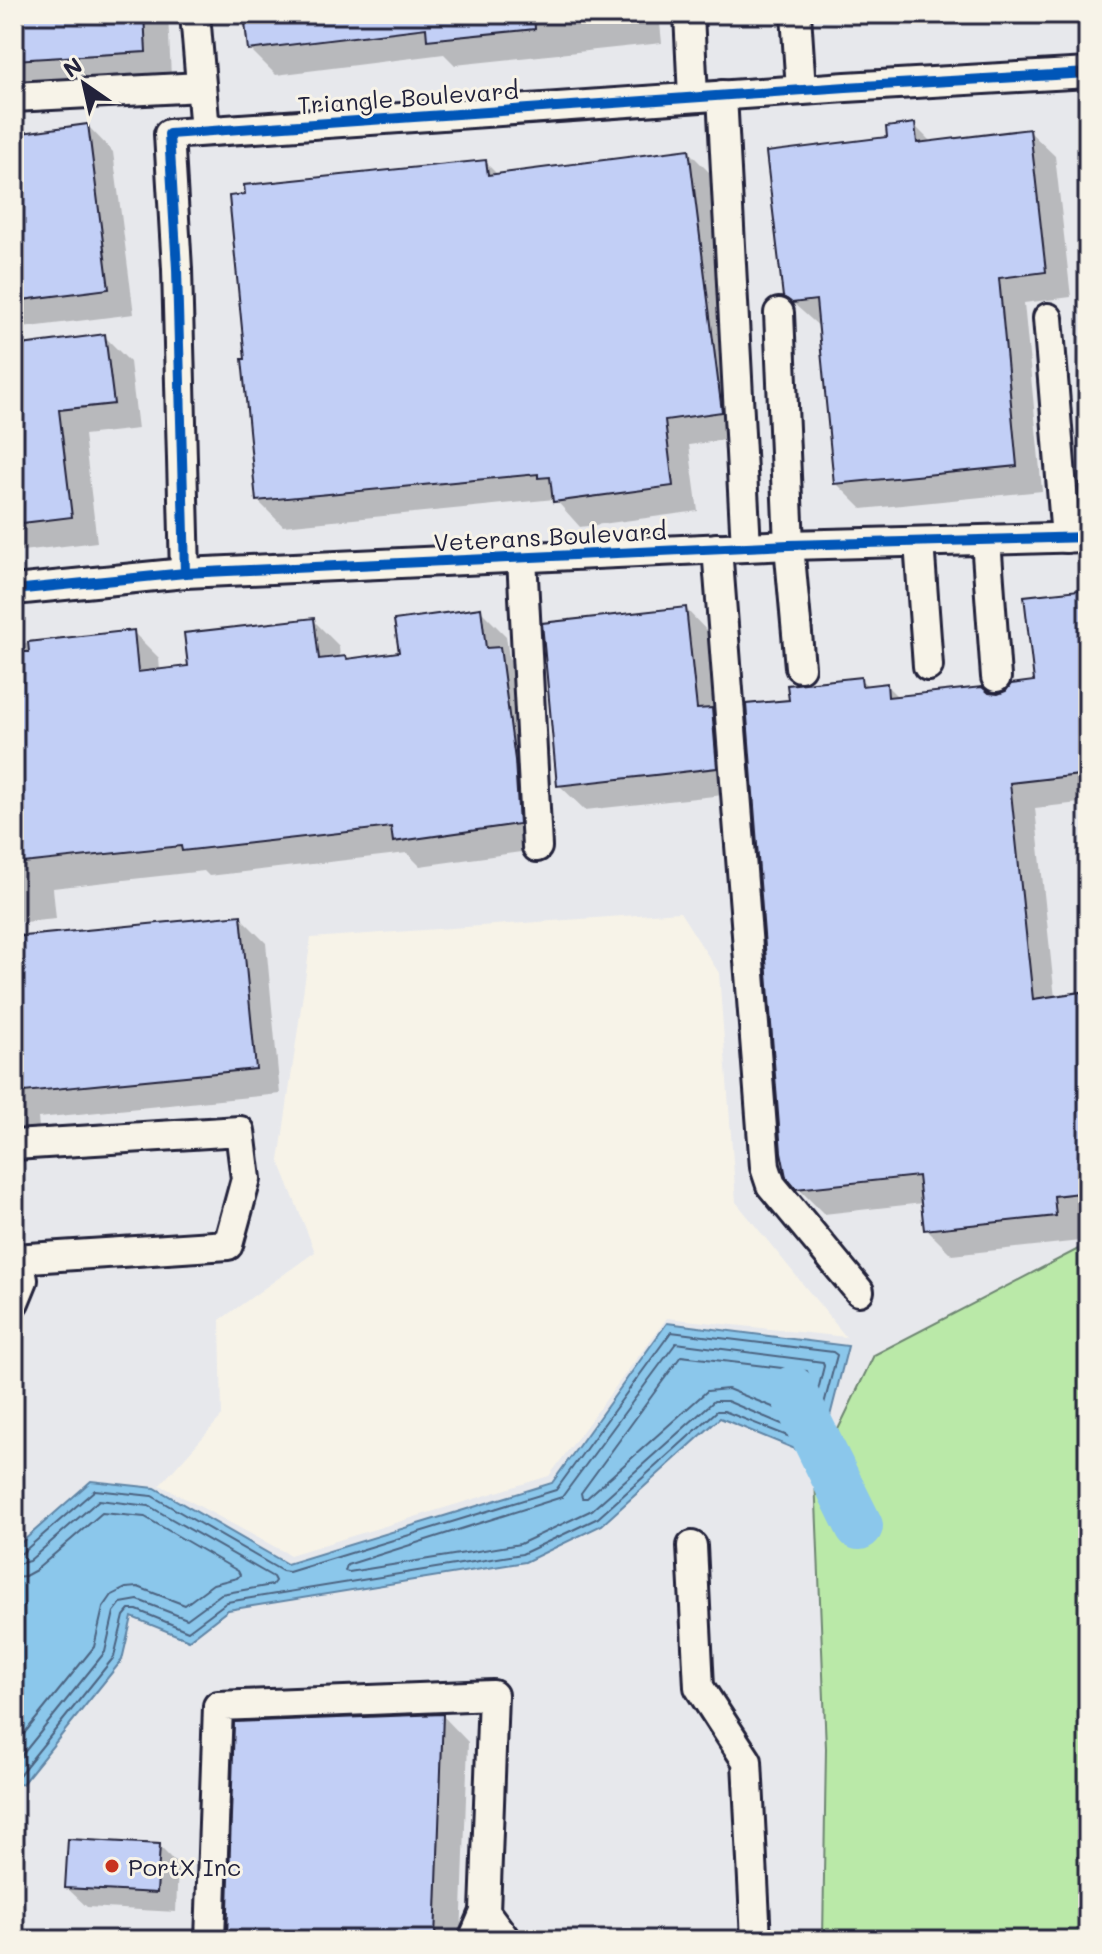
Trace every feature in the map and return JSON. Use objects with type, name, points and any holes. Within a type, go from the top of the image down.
[{"type":"street","points":[[195,14],[205,131]]},
{"type":"street","points":[[689,14],[693,97]]},
{"type":"street","points":[[796,14],[801,90]]},
{"type":"street","name":"Triangle Boulevard","points":[[185,573],[177,269],[169,134],[1088,73]]},
{"type":"street","points":[[14,97],[201,87]]},
{"type":"street","points":[[722,95],[746,547]]},
{"type":"street","points":[[779,313],[789,545],[800,667]]},
{"type":"street","points":[[1048,318],[1077,538]]},
{"type":"street","name":"Veterans Boulevard","points":[[14,590],[185,573],[789,545],[1077,538]]},
{"type":"street","points":[[986,540],[996,677]]},
{"type":"street","points":[[919,542],[928,666]]},
{"type":"street","points":[[717,548],[765,1167],[771,1185],[859,1291]]},
{"type":"street","points":[[522,558],[537,847]]},
{"type":"street","points":[[14,1145],[240,1131],[246,1179],[228,1245],[16,1259],[23,1280],[14,1302]]},
{"type":"street","points":[[692,1546],[699,1687],[747,1761],[756,1940]]},
{"type":"street","points":[[210,1940],[218,1706],[493,1695],[485,1912],[473,1940]]},
{"type":"street","points":[[485,1912],[506,1940]]},
{"type":"shaded area","points":[[14,14],[1088,14],[1088,1244],[874,1355],[826,1748],[823,1940],[14,1940],[14,1785],[22,1784],[122,1660],[132,1616],[189,1640],[228,1610],[525,1562],[602,1525],[720,1418],[819,1459],[667,1323],[552,1483],[286,1564],[155,1488],[91,1481],[14,1549]],"holes":[[[680,912],[719,973],[736,1202],[846,1337],[667,1318],[549,1476],[290,1555],[160,1485],[222,1416],[220,1320],[315,1252],[279,1161],[311,938]]]},
{"type":"green space","points":[[1088,1244],[1088,1940],[823,1940],[826,1748],[815,1477],[874,1355]]},
{"type":"water","points":[[667,1323],[848,1346],[819,1459],[720,1418],[602,1525],[525,1562],[228,1610],[189,1640],[132,1617],[122,1660],[22,1784],[14,1785],[14,1549],[91,1481],[155,1488],[287,1564],[552,1483]]},
{"type":"building","points":[[14,14],[144,14],[146,52],[14,60]]},
{"type":"building","points":[[244,14],[534,14],[535,29],[427,40],[426,28],[248,50]]},
{"type":"building","points":[[915,123],[917,143],[1030,129],[1046,272],[999,278],[1017,466],[834,484],[816,300],[792,303],[783,297],[766,152],[887,137],[886,127]]},
{"type":"building","points":[[88,124],[109,289],[14,301],[14,134]]},
{"type":"building","points":[[689,149],[722,412],[665,420],[673,486],[553,502],[550,477],[538,478],[538,474],[256,501],[229,196],[245,194],[244,185],[486,160],[488,175]]},
{"type":"building","points":[[105,334],[114,404],[59,410],[72,517],[14,524],[14,346]]},
{"type":"building","points":[[1088,589],[1088,774],[1010,783],[1033,999],[1088,991],[1088,1192],[1054,1196],[1056,1216],[924,1230],[918,1176],[796,1189],[786,1177],[781,1152],[746,704],[789,700],[787,685],[861,677],[862,686],[887,683],[888,697],[982,687],[989,693],[998,694],[1006,691],[1011,684],[1034,681],[1024,596]]},
{"type":"building","points":[[686,607],[697,709],[712,708],[717,768],[557,786],[542,623]]},
{"type":"building","points":[[481,608],[486,648],[500,647],[515,760],[519,824],[393,842],[391,827],[182,851],[181,846],[14,864],[14,652],[29,652],[28,642],[134,630],[138,672],[188,666],[184,633],[314,618],[319,659],[346,656],[347,659],[399,652],[394,620]]},
{"type":"building","points":[[241,915],[256,1069],[14,1093],[14,937]]},
{"type":"building","points":[[443,1714],[435,1940],[227,1940],[234,1722]]},
{"type":"building","name":"PortX Inc","points":[[68,1839],[160,1844],[157,1893],[65,1888]]},
{"type":"waterway","points":[[792,1390],[859,1526]]},
{"type":"cycle path","points":[[185,573],[177,269],[169,134],[1088,73]]},
{"type":"cycle path","points":[[14,590],[185,573],[789,545],[1088,537]]},
{"type":"place","name":"PortX Inc","points":[[112,1866]]}]
